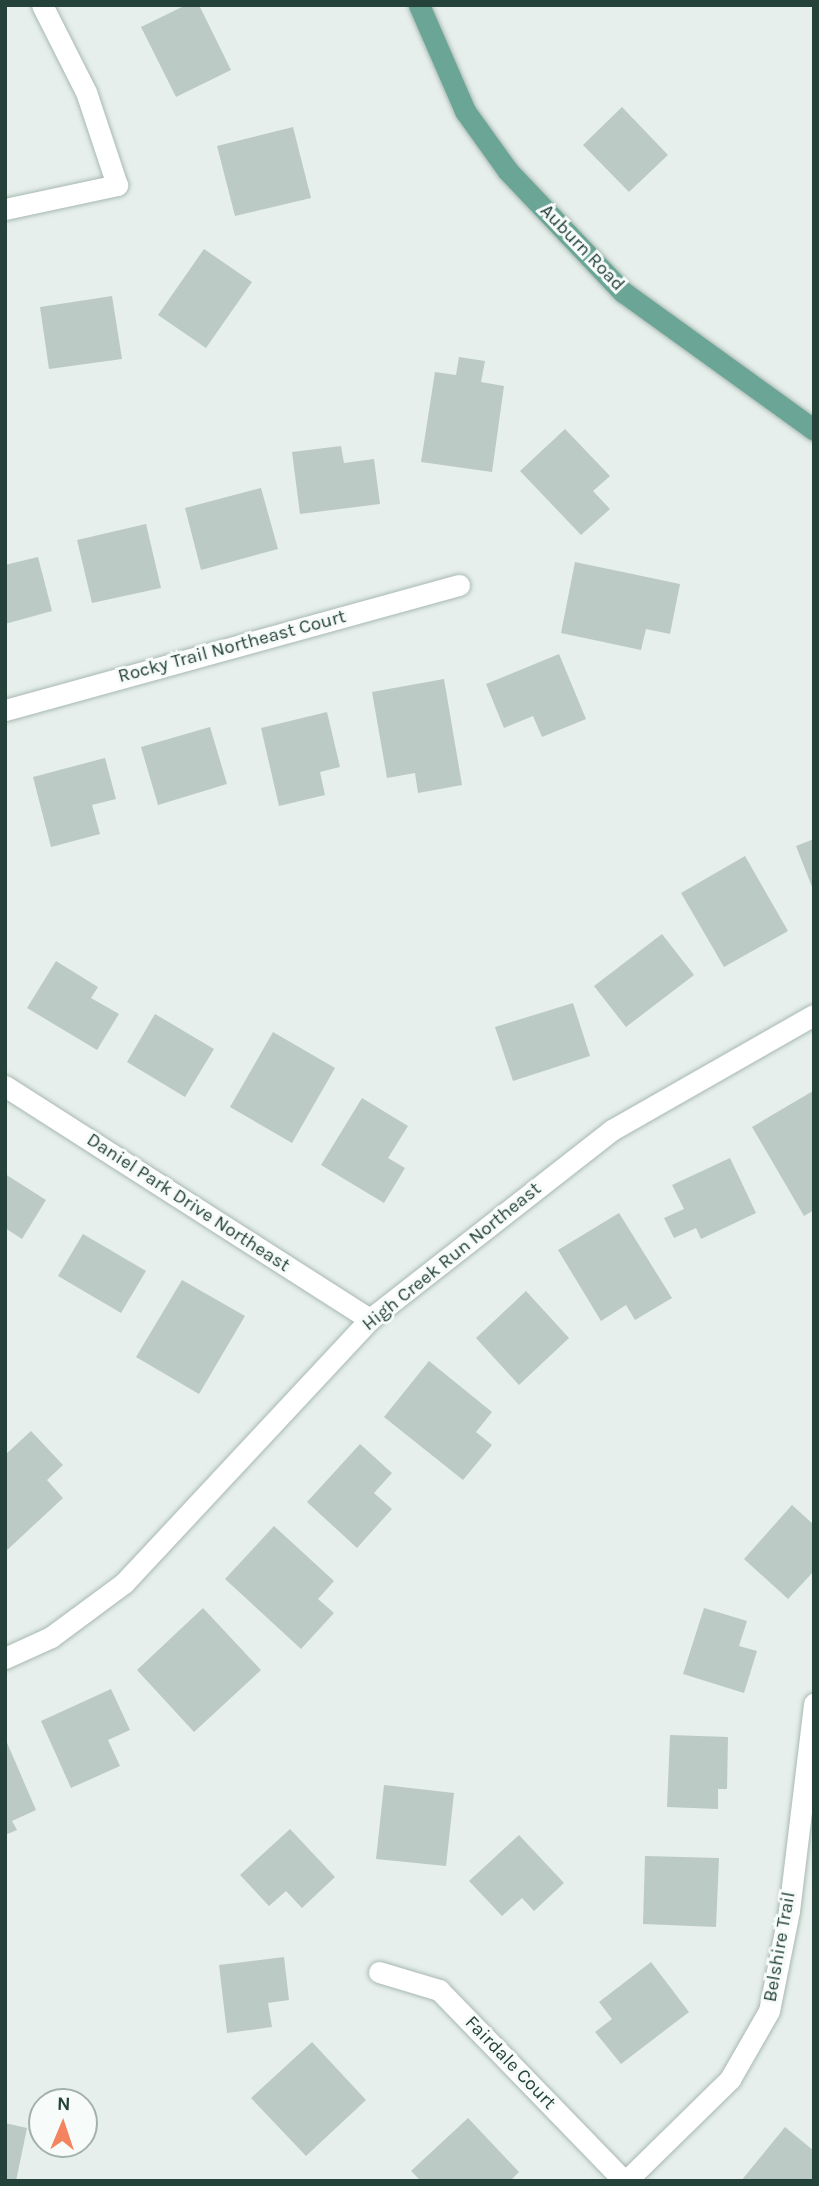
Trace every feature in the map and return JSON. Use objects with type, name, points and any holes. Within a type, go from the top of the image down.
[{"type":"main road","name":"Auburn Road","points":[[419,5],[465,111],[508,171],[623,292],[814,430]]},
{"type":"street","points":[[5,209],[117,184],[86,92],[43,5]]},
{"type":"street","name":"Rocky Trail Northeast Court","points":[[5,710],[459,584]]},
{"type":"street","name":"High Creek Run Northeast","points":[[5,1658],[51,1637],[124,1583],[370,1319],[612,1130],[814,1015]]},
{"type":"street","name":"Daniel Park Drive Northeast","points":[[5,1086],[370,1319]]},
{"type":"street","name":"Belshire Trail","points":[[625,2181],[730,2079],[769,2011],[789,1911],[814,1703]]},
{"type":"street","name":"Fairdale Court","points":[[379,1972],[439,1990],[625,2181]]},
{"type":"building","points":[[186,5],[199,5],[231,70],[176,97],[141,27]]},
{"type":"building","points":[[622,107],[668,155],[629,192],[583,145]]},
{"type":"building","points":[[293,127],[311,198],[235,216],[217,146]]},
{"type":"building","points":[[204,249],[252,282],[206,348],[158,315]]},
{"type":"building","points":[[112,296],[122,359],[49,369],[40,307]]},
{"type":"building","points":[[459,357],[485,361],[481,382],[504,386],[492,472],[421,462],[435,372],[456,375]]},
{"type":"building","points":[[565,429],[610,476],[593,491],[610,509],[581,535],[520,471]]},
{"type":"building","points":[[341,446],[344,463],[374,459],[380,504],[300,514],[292,452]]},
{"type":"building","points":[[261,488],[278,549],[201,570],[185,508]]},
{"type":"building","points":[[146,524],[161,588],[92,603],[77,540]]},
{"type":"building","points":[[38,557],[52,611],[5,624],[5,565]]},
{"type":"building","points":[[575,562],[680,584],[670,634],[646,629],[641,650],[561,633]]},
{"type":"building","points":[[559,654],[586,719],[542,737],[533,716],[504,728],[486,684]]},
{"type":"building","points":[[444,679],[462,785],[418,793],[415,773],[387,778],[372,692]]},
{"type":"building","points":[[327,712],[340,767],[320,772],[325,795],[279,806],[261,728]]},
{"type":"building","points":[[210,727],[227,784],[158,805],[141,747]]},
{"type":"building","points":[[105,758],[116,799],[92,805],[100,834],[51,847],[33,777]]},
{"type":"building","points":[[814,839],[814,892],[796,846]]},
{"type":"building","points":[[745,856],[788,931],[724,967],[681,893]]},
{"type":"building","points":[[662,934],[694,975],[626,1027],[594,986]]},
{"type":"building","points":[[56,961],[98,987],[91,998],[119,1014],[97,1050],[27,1008]]},
{"type":"building","points":[[573,1003],[590,1056],[513,1081],[495,1027]]},
{"type":"building","points":[[155,1014],[214,1049],[185,1097],[127,1062]]},
{"type":"building","points":[[273,1032],[335,1068],[292,1143],[230,1107]]},
{"type":"building","points":[[813,1091],[814,1210],[804,1216],[752,1127]]},
{"type":"building","points":[[362,1098],[408,1126],[388,1158],[405,1168],[384,1203],[321,1165]]},
{"type":"building","points":[[730,1158],[756,1213],[701,1239],[696,1228],[674,1238],[664,1218],[684,1209],[672,1185]]},
{"type":"building","points":[[5,1174],[46,1200],[22,1239],[5,1228]]},
{"type":"building","points":[[619,1213],[672,1298],[635,1320],[626,1305],[601,1321],[558,1250]]},
{"type":"building","points":[[83,1234],[146,1271],[121,1313],[58,1276]]},
{"type":"building","points":[[182,1280],[245,1316],[199,1394],[136,1357]]},
{"type":"building","points":[[526,1291],[569,1338],[519,1385],[476,1338]]},
{"type":"building","points":[[429,1361],[492,1412],[476,1432],[492,1445],[463,1480],[384,1417]]},
{"type":"building","points":[[31,1431],[63,1465],[47,1480],[63,1498],[5,1552],[5,1455]]},
{"type":"building","points":[[360,1444],[392,1473],[374,1493],[392,1509],[357,1548],[307,1502]]},
{"type":"building","points":[[792,1505],[814,1525],[814,1571],[788,1599],[744,1559]]},
{"type":"building","points":[[274,1526],[334,1581],[318,1599],[334,1613],[301,1649],[225,1579]]},
{"type":"building","points":[[203,1608],[261,1670],[194,1732],[137,1670]]},
{"type":"building","points":[[704,1608],[747,1621],[739,1646],[757,1651],[744,1693],[683,1674]]},
{"type":"building","points":[[111,1689],[130,1730],[108,1740],[120,1766],[71,1788],[41,1721]]},
{"type":"building","points":[[670,1735],[728,1737],[727,1789],[718,1789],[718,1809],[667,1807]]},
{"type":"building","points":[[5,1738],[36,1810],[12,1821],[17,1830],[5,1835]]},
{"type":"building","points":[[384,1785],[454,1793],[446,1866],[376,1859]]},
{"type":"building","points":[[290,1829],[335,1877],[302,1908],[286,1891],[269,1906],[240,1875]]},
{"type":"building","points":[[519,1835],[564,1883],[534,1911],[522,1898],[502,1916],[469,1881]]},
{"type":"building","points":[[645,1856],[719,1858],[716,1927],[643,1924]]},
{"type":"building","points":[[284,1957],[289,2000],[268,2003],[272,2027],[227,2033],[219,1965]]},
{"type":"building","points":[[651,1962],[689,2012],[621,2064],[595,2032],[612,2019],[599,2002]]},
{"type":"building","points":[[312,2042],[366,2100],[306,2156],[251,2098]]},
{"type":"building","points":[[468,2118],[519,2172],[510,2181],[421,2181],[411,2171]]},
{"type":"building","points":[[5,2123],[27,2128],[16,2181],[5,2181]]},
{"type":"building","points":[[785,2127],[814,2151],[814,2181],[741,2181]]}]
